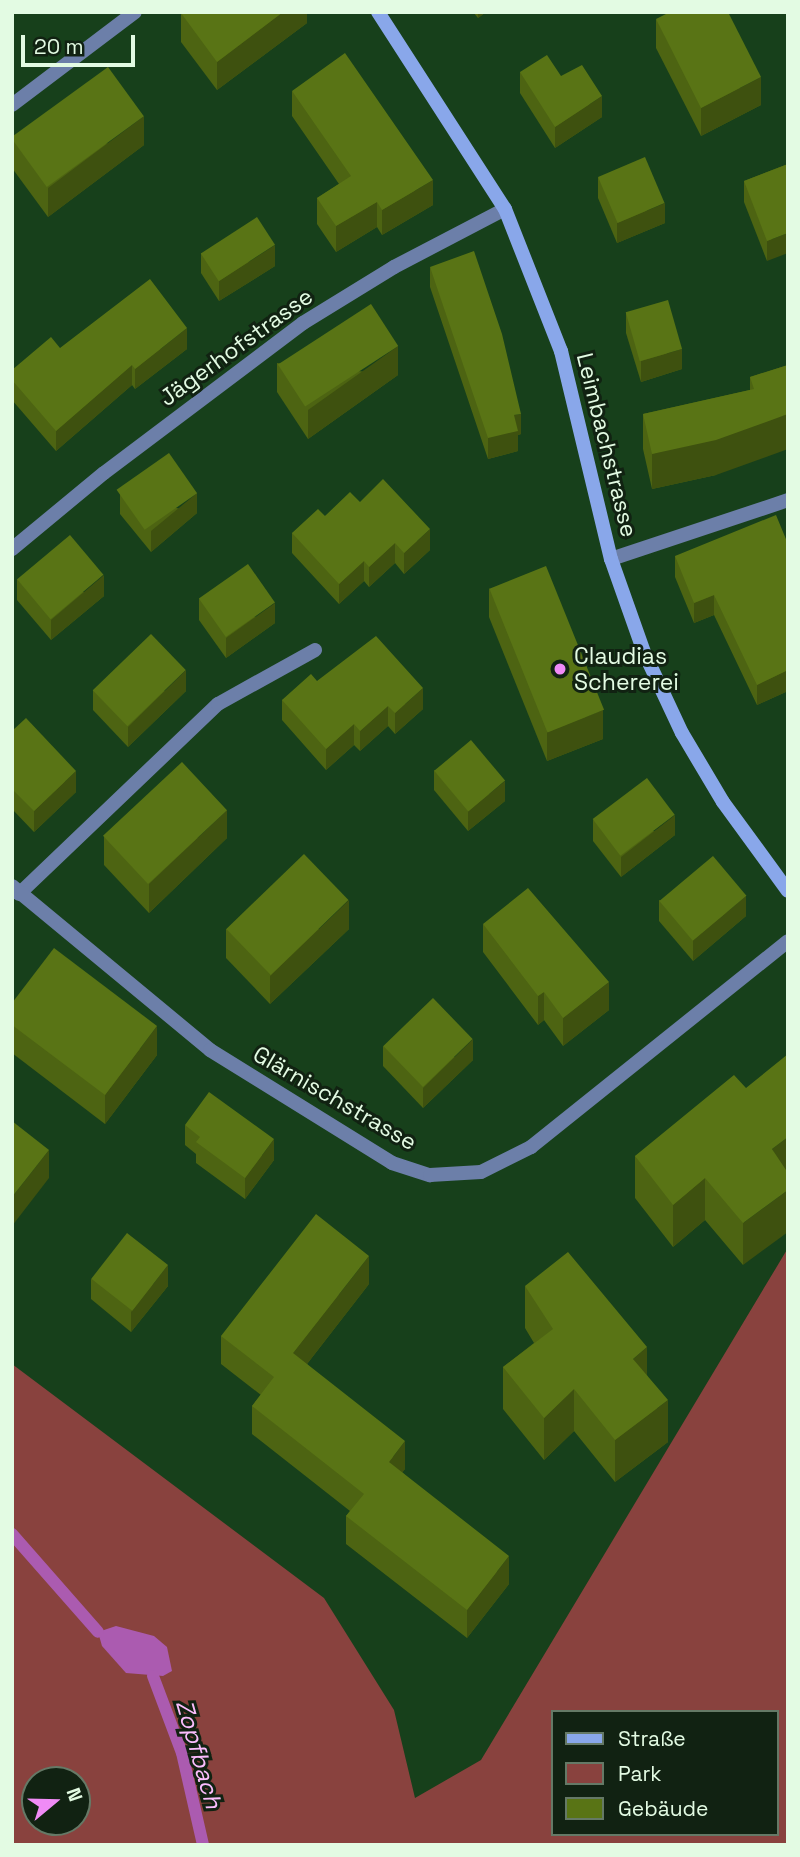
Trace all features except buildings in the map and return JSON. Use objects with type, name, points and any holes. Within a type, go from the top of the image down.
[{"type":"street","points":[[12,105],[135,12]]},
{"type":"street","name":"Leimbachstrasse","points":[[378,12],[505,209],[561,351],[611,559],[644,652],[682,733],[723,802],[788,891]]},
{"type":"street","name":"Jägerhofstrasse","points":[[12,549],[303,323],[394,267],[505,209]]},
{"type":"street","points":[[611,559],[788,500]]},
{"type":"street","points":[[16,890],[218,704],[315,650]]},
{"type":"street","name":"Glärnischstrasse","points":[[16,890],[210,1050],[392,1163],[430,1175],[481,1172],[531,1147],[788,941]]},
{"type":"green space","points":[[788,1248],[788,1845],[12,1845],[12,1364],[324,1598],[394,1710],[415,1798],[481,1760]]},
{"type":"shaded area","points":[[116,1626],[154,1636],[167,1647],[172,1671],[163,1676],[126,1673],[102,1646],[98,1632]]},
{"type":"waterway","name":"Zopfbach","points":[[12,1534],[98,1632]]},
{"type":"waterway","name":"Zopfbach","points":[[153,1676],[182,1753],[203,1845]]},
{"type":"place","name":"Claudias Schererei","points":[[560,669]]}]
